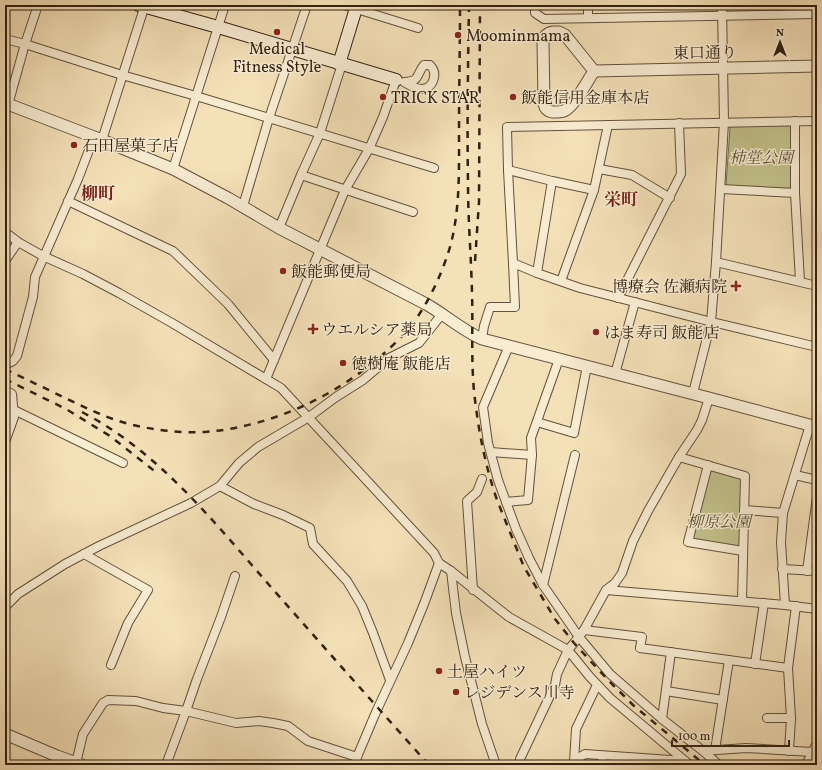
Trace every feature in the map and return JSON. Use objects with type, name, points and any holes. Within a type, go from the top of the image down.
[{"type":"main road","points":[[143,5],[400,81]]},
{"type":"main road","points":[[340,64],[357,7]]},
{"type":"street","points":[[38,5],[7,104],[98,138],[173,169],[243,206],[279,228],[320,250],[426,304],[473,335],[509,346],[693,393],[814,426],[795,474],[783,513],[781,542],[785,605]]},
{"type":"street","points":[[5,360],[9,363],[17,356],[32,297],[34,278],[98,138],[122,75],[143,5]]},
{"type":"street","points":[[173,169],[226,5]]},
{"type":"street","points":[[243,206],[269,118],[307,5]]},
{"type":"street","points":[[344,5],[357,7],[418,28]]},
{"type":"street","points":[[535,5],[535,13],[544,19],[817,14]]},
{"type":"street","points":[[588,5],[588,18]]},
{"type":"street","points":[[693,393],[711,322],[716,262],[724,122],[722,5]]},
{"type":"street","points":[[544,19],[548,33]]},
{"type":"street","points":[[559,32],[565,35],[594,71],[573,104],[563,112],[550,112],[544,107],[543,42],[548,33],[559,32]]},
{"type":"street","points":[[5,39],[434,168]]},
{"type":"street","points":[[279,228],[320,133],[340,64]]},
{"type":"street","name":"東口通り","points":[[594,71],[817,66]]},
{"type":"street","points":[[266,379],[345,190],[369,149],[400,81]]},
{"type":"street","points":[[563,112],[565,126]]},
{"type":"street","points":[[795,121],[795,193],[800,281]]},
{"type":"street","points":[[482,338],[490,307],[515,306],[507,127],[817,121]]},
{"type":"street","points":[[618,298],[681,174],[679,123]]},
{"type":"street","points":[[561,281],[594,190],[608,125]]},
{"type":"street","points":[[599,169],[632,175],[670,198]]},
{"type":"street","points":[[508,170],[594,190]]},
{"type":"street","points":[[301,176],[413,212]]},
{"type":"street","points":[[537,273],[552,181]]},
{"type":"street","points":[[721,188],[795,193]]},
{"type":"street","points":[[68,201],[173,251],[228,304],[274,360]]},
{"type":"street","points":[[5,232],[18,242],[43,256],[83,274],[119,293],[281,388],[434,553],[438,563],[451,571],[509,617],[568,650],[590,677],[610,698],[688,763]]},
{"type":"street","points":[[5,261],[18,242]]},
{"type":"street","points":[[716,262],[817,286]]},
{"type":"street","points":[[512,263],[580,288],[711,322],[817,347]]},
{"type":"street","points":[[615,374],[635,302]]},
{"type":"street","points":[[5,607],[18,594],[65,564],[99,546],[191,503],[220,486],[239,463],[258,447],[309,417],[336,397],[363,380],[389,358],[419,343],[442,314]]},
{"type":"street","points":[[509,346],[483,407],[488,443],[498,480],[516,529],[529,558],[543,585],[579,637],[610,674],[662,719],[719,765]]},
{"type":"street","points":[[506,502],[528,500],[532,455],[531,438],[559,359]]},
{"type":"street","points":[[537,422],[574,433],[587,366]]},
{"type":"street","points":[[5,390],[12,394],[14,410],[14,417],[5,442]]},
{"type":"street","points":[[522,765],[520,759],[555,685],[568,650],[584,630],[606,590],[615,583],[622,573],[633,541],[648,511],[679,457],[697,430],[709,398]]},
{"type":"street","points":[[14,410],[123,463]]},
{"type":"street","points":[[491,452],[532,455]]},
{"type":"street","points":[[543,585],[575,455]]},
{"type":"street","points":[[679,457],[745,476],[742,601]]},
{"type":"street","points":[[708,465],[688,542],[743,551]]},
{"type":"street","points":[[795,474],[817,480]]},
{"type":"street","points":[[474,590],[466,501],[477,492],[482,479]]},
{"type":"street","points":[[220,486],[254,504],[283,515],[310,528],[312,544],[347,581],[362,606],[390,680]]},
{"type":"street","points":[[807,571],[815,527],[817,497]]},
{"type":"street","points":[[744,510],[783,513]]},
{"type":"street","points":[[84,554],[148,590],[128,623],[111,665]]},
{"type":"street","points":[[5,734],[56,761],[79,764],[83,734],[103,702],[108,700],[136,701],[236,723],[259,721],[288,726],[308,741],[356,761],[424,604],[438,563]]},
{"type":"street","points":[[782,569],[817,571]]},
{"type":"street","points":[[451,571],[456,613],[465,657],[493,764]]},
{"type":"street","points":[[166,765],[235,576]]},
{"type":"street","points":[[606,590],[742,601],[817,609]]},
{"type":"street","points":[[754,664],[764,603]]},
{"type":"street","points":[[789,751],[791,718],[788,668],[796,606]]},
{"type":"street","points":[[584,630],[642,637],[640,648],[788,668]]},
{"type":"street","points":[[662,719],[671,652]]},
{"type":"street","points":[[715,750],[729,660]]},
{"type":"street","points":[[573,764],[576,729],[597,685]]},
{"type":"street","points":[[666,691],[723,700]]},
{"type":"street","points":[[767,718],[791,718]]},
{"type":"street","points":[[806,765],[817,743]]},
{"type":"street","points":[[703,751],[746,748],[812,752]]},
{"type":"street","points":[[573,764],[585,754],[688,763]]},
{"type":"street","points":[[602,765],[603,756]]},
{"type":"green space","name":"柿堂公園","points":[[791,124],[793,126],[793,188],[791,191],[726,185],[730,128],[732,126]]},
{"type":"green space","name":"柳原公園","points":[[708,465],[745,476],[743,551],[688,542]]},
{"type":"railway","points":[[5,369],[112,419],[132,425],[189,432],[205,432],[233,428],[261,422],[287,413],[314,401],[362,371],[384,353],[412,325],[432,293],[450,247],[456,220],[458,191],[460,5]]},
{"type":"railway","points":[[469,5],[468,210],[472,292],[473,379],[480,433],[497,500],[524,567],[555,619],[574,643],[633,705],[705,765]]},
{"type":"railway","points":[[475,261],[479,202],[480,5]]},
{"type":"railway","points":[[5,379],[66,409],[110,436],[157,473]]},
{"type":"railway","points":[[82,412],[110,428],[136,447],[184,490],[228,537],[429,765]]},
{"type":"place","name":"Medical Fitness Style","points":[[277,32]]},
{"type":"place","name":"Moominmama","points":[[458,35]]},
{"type":"place","name":"TRICK STAR","points":[[383,97]]},
{"type":"place","name":"飯能信用金庫本店","points":[[513,97]]},
{"type":"place","name":"石田屋菓子店","points":[[74,145]]},
{"type":"place","name":"飯能郵便局","points":[[283,271]]},
{"type":"place","name":"博療会 佐瀬病院","points":[[736,286]]},
{"type":"place","name":"ウエルシア薬局","points":[[313,329]]},
{"type":"place","name":"はま寿司 飯能店","points":[[596,332]]},
{"type":"place","name":"徳樹庵 飯能店","points":[[343,363]]},
{"type":"place","name":"土屋ハイツ","points":[[439,671]]},
{"type":"place","name":"レジデンス川寺","points":[[456,692]]},
{"type":"district","name":"柳町","points":[[98,193]]},
{"type":"district","name":"栄町","points":[[621,199]]}]
